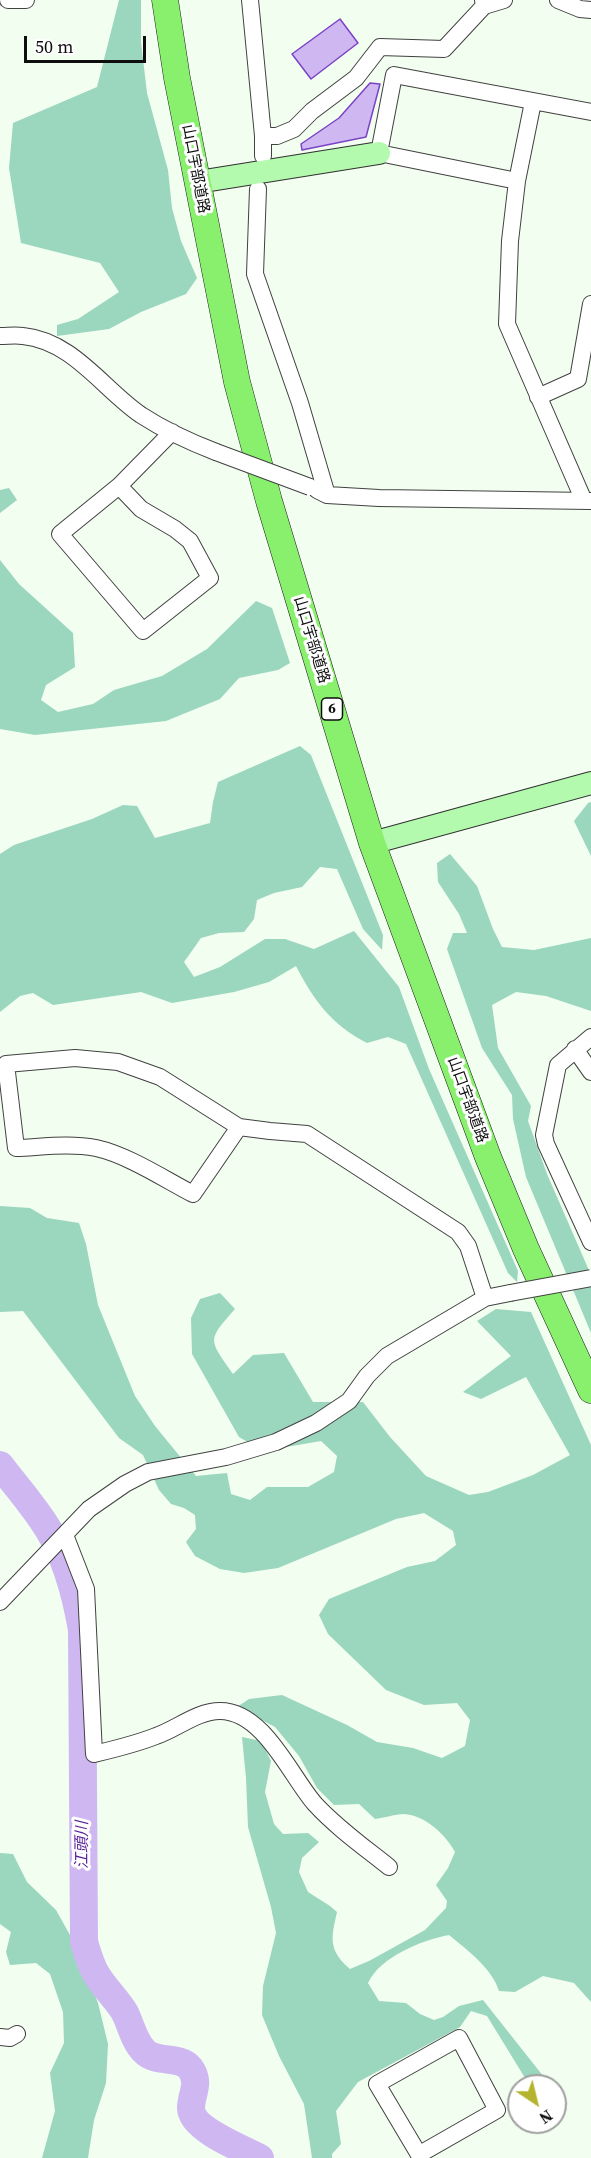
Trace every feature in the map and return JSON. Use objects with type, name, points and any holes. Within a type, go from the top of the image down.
[{"type":"main road","name":"山口宇部道路","points":[[165,0],[177,78],[237,382],[269,501],[372,843],[488,1157],[526,1249],[591,1390]]},
{"type":"street","points":[[8,0],[26,0]]},
{"type":"street","points":[[250,0],[263,156]]},
{"type":"street","points":[[263,136],[277,135],[294,129],[312,111],[356,78],[380,47],[444,49],[484,3],[504,0]]},
{"type":"street","points":[[558,0],[580,9],[591,10]]},
{"type":"street","points":[[379,153],[394,75],[591,112]]},
{"type":"street","points":[[0,336],[23,336],[42,340],[63,350],[88,368],[140,414],[188,441],[327,495],[587,501],[538,398],[507,324],[510,241],[517,181],[533,102]]},
{"type":"street","points":[[198,182],[379,153],[517,181]]},
{"type":"street","points":[[258,189],[255,274],[300,403],[327,495]]},
{"type":"street","points":[[538,398],[578,379],[591,304]]},
{"type":"street","points":[[119,486],[141,509],[175,529],[190,541],[210,579],[143,631],[60,534],[119,486],[172,432]]},
{"type":"street","points":[[372,843],[591,783]]},
{"type":"street","points":[[591,1037],[558,1065],[544,1135],[591,1242]]},
{"type":"street","points":[[575,1049],[591,1072]]},
{"type":"street","points":[[239,1126],[193,1194],[138,1164],[97,1148],[66,1145],[16,1148],[6,1064],[75,1058],[118,1062],[160,1077],[239,1126],[307,1134],[458,1232],[468,1246],[485,1298]]},
{"type":"street","points":[[0,1602],[89,1509],[125,1484],[148,1472],[226,1457],[276,1442],[316,1423],[349,1401],[367,1376],[387,1356],[485,1298],[591,1278]]},
{"type":"street","points":[[64,1537],[86,1589],[94,1754],[126,1747],[158,1736],[202,1714],[220,1710],[236,1714],[255,1726],[274,1745],[314,1803],[389,1867]]},
{"type":"street","points":[[0,2037],[10,2038],[17,2034]]},
{"type":"street","points":[[459,2038],[497,2110],[421,2156],[378,2084],[459,2038]]},
{"type":"green space","points":[[119,0],[141,0],[141,42],[147,93],[168,170],[172,208],[181,241],[197,278],[186,294],[141,312],[109,329],[57,336],[57,325],[78,319],[119,292],[100,263],[21,243],[9,168],[13,123],[97,87]]},
{"type":"green space","points":[[9,488],[17,500],[0,513],[0,490]]},
{"type":"green space","points":[[0,560],[19,584],[73,633],[75,667],[46,685],[41,700],[58,712],[93,704],[114,690],[162,676],[207,649],[256,601],[272,608],[290,663],[278,670],[239,678],[220,699],[166,721],[35,735],[0,729]]},
{"type":"green space","points":[[300,746],[311,755],[383,935],[382,950],[363,929],[337,869],[320,867],[302,887],[274,893],[257,900],[254,919],[244,932],[219,933],[201,938],[184,962],[194,977],[220,967],[265,939],[285,939],[314,949],[354,931],[399,987],[429,1069],[518,1271],[517,1282],[508,1273],[406,1044],[388,1037],[367,1043],[355,1036],[325,1011],[296,966],[269,982],[234,992],[172,1003],[141,992],[53,1005],[33,993],[20,996],[0,1012],[0,854],[14,845],[92,819],[123,805],[137,806],[155,838],[210,823],[218,782]]},
{"type":"green space","points":[[591,802],[591,856],[574,821]]},
{"type":"green space","points":[[450,854],[477,886],[502,947],[534,950],[591,938],[591,1011],[546,996],[516,992],[492,1005],[498,1048],[531,1106],[528,1121],[547,1174],[591,1275],[591,1333],[526,1177],[513,1119],[512,1095],[482,1048],[447,949],[453,933],[467,933],[459,914],[438,882],[437,863]]},
{"type":"green space","points":[[0,1206],[30,1208],[47,1218],[79,1223],[86,1244],[98,1305],[135,1396],[155,1426],[196,1476],[227,1473],[231,1494],[250,1500],[267,1487],[308,1487],[334,1472],[337,1456],[321,1441],[263,1451],[239,1437],[192,1354],[191,1318],[200,1299],[220,1293],[235,1309],[219,1328],[214,1340],[215,1346],[233,1374],[253,1355],[284,1353],[313,1402],[363,1402],[390,1437],[426,1476],[469,1495],[488,1492],[533,1475],[570,1455],[526,1377],[481,1399],[463,1392],[511,1356],[477,1321],[496,1309],[531,1312],[591,1445],[591,2002],[574,1983],[543,1976],[515,1992],[499,1991],[485,1967],[449,1935],[403,1951],[382,1965],[368,1983],[379,2001],[406,2003],[420,2014],[434,2020],[459,2006],[483,2000],[542,2074],[523,2074],[487,2016],[471,2011],[460,2027],[358,2082],[336,2111],[341,2144],[332,2154],[332,2158],[312,2158],[304,2104],[279,2056],[262,2015],[263,1986],[276,1933],[271,1907],[248,1827],[242,1737],[261,1741],[271,1761],[265,1792],[274,1824],[283,1834],[308,1833],[319,1842],[302,1858],[299,1872],[308,1892],[337,1912],[333,1943],[338,1956],[350,1969],[425,1930],[446,1908],[447,1901],[436,1885],[448,1868],[455,1852],[434,1827],[420,1818],[404,1814],[375,1819],[359,1804],[334,1805],[317,1788],[299,1756],[275,1727],[237,1707],[249,1699],[282,1695],[347,1725],[377,1742],[413,1748],[442,1758],[465,1746],[470,1720],[457,1703],[424,1705],[386,1690],[328,1634],[319,1615],[329,1599],[407,1567],[435,1561],[456,1545],[453,1531],[424,1513],[396,1519],[278,1568],[244,1573],[220,1569],[195,1556],[186,1542],[196,1529],[195,1515],[171,1504],[159,1490],[143,1455],[119,1438],[23,1311],[0,1312]]},
{"type":"green space","points":[[0,1853],[13,1854],[27,1882],[56,1910],[75,1944],[98,2003],[108,2044],[106,2083],[94,2120],[88,2158],[42,2158],[55,2111],[50,2073],[64,2043],[63,2012],[50,1974],[36,1963],[10,1965],[6,1952],[11,1932],[0,1924]]},
{"type":"shaded area","points":[[340,19],[358,43],[311,79],[292,54]]},
{"type":"shaded area","points":[[370,83],[380,84],[366,137],[302,150],[301,144],[339,118]]},
{"type":"waterway","name":"江頭川","points":[[0,1465],[37,1512],[55,1541],[70,1578],[82,1630],[84,1942],[93,1969],[125,2013],[135,2038],[144,2051],[155,2057],[180,2062],[190,2068],[195,2079],[191,2108],[193,2116],[199,2123],[208,2131],[260,2158]]}]
